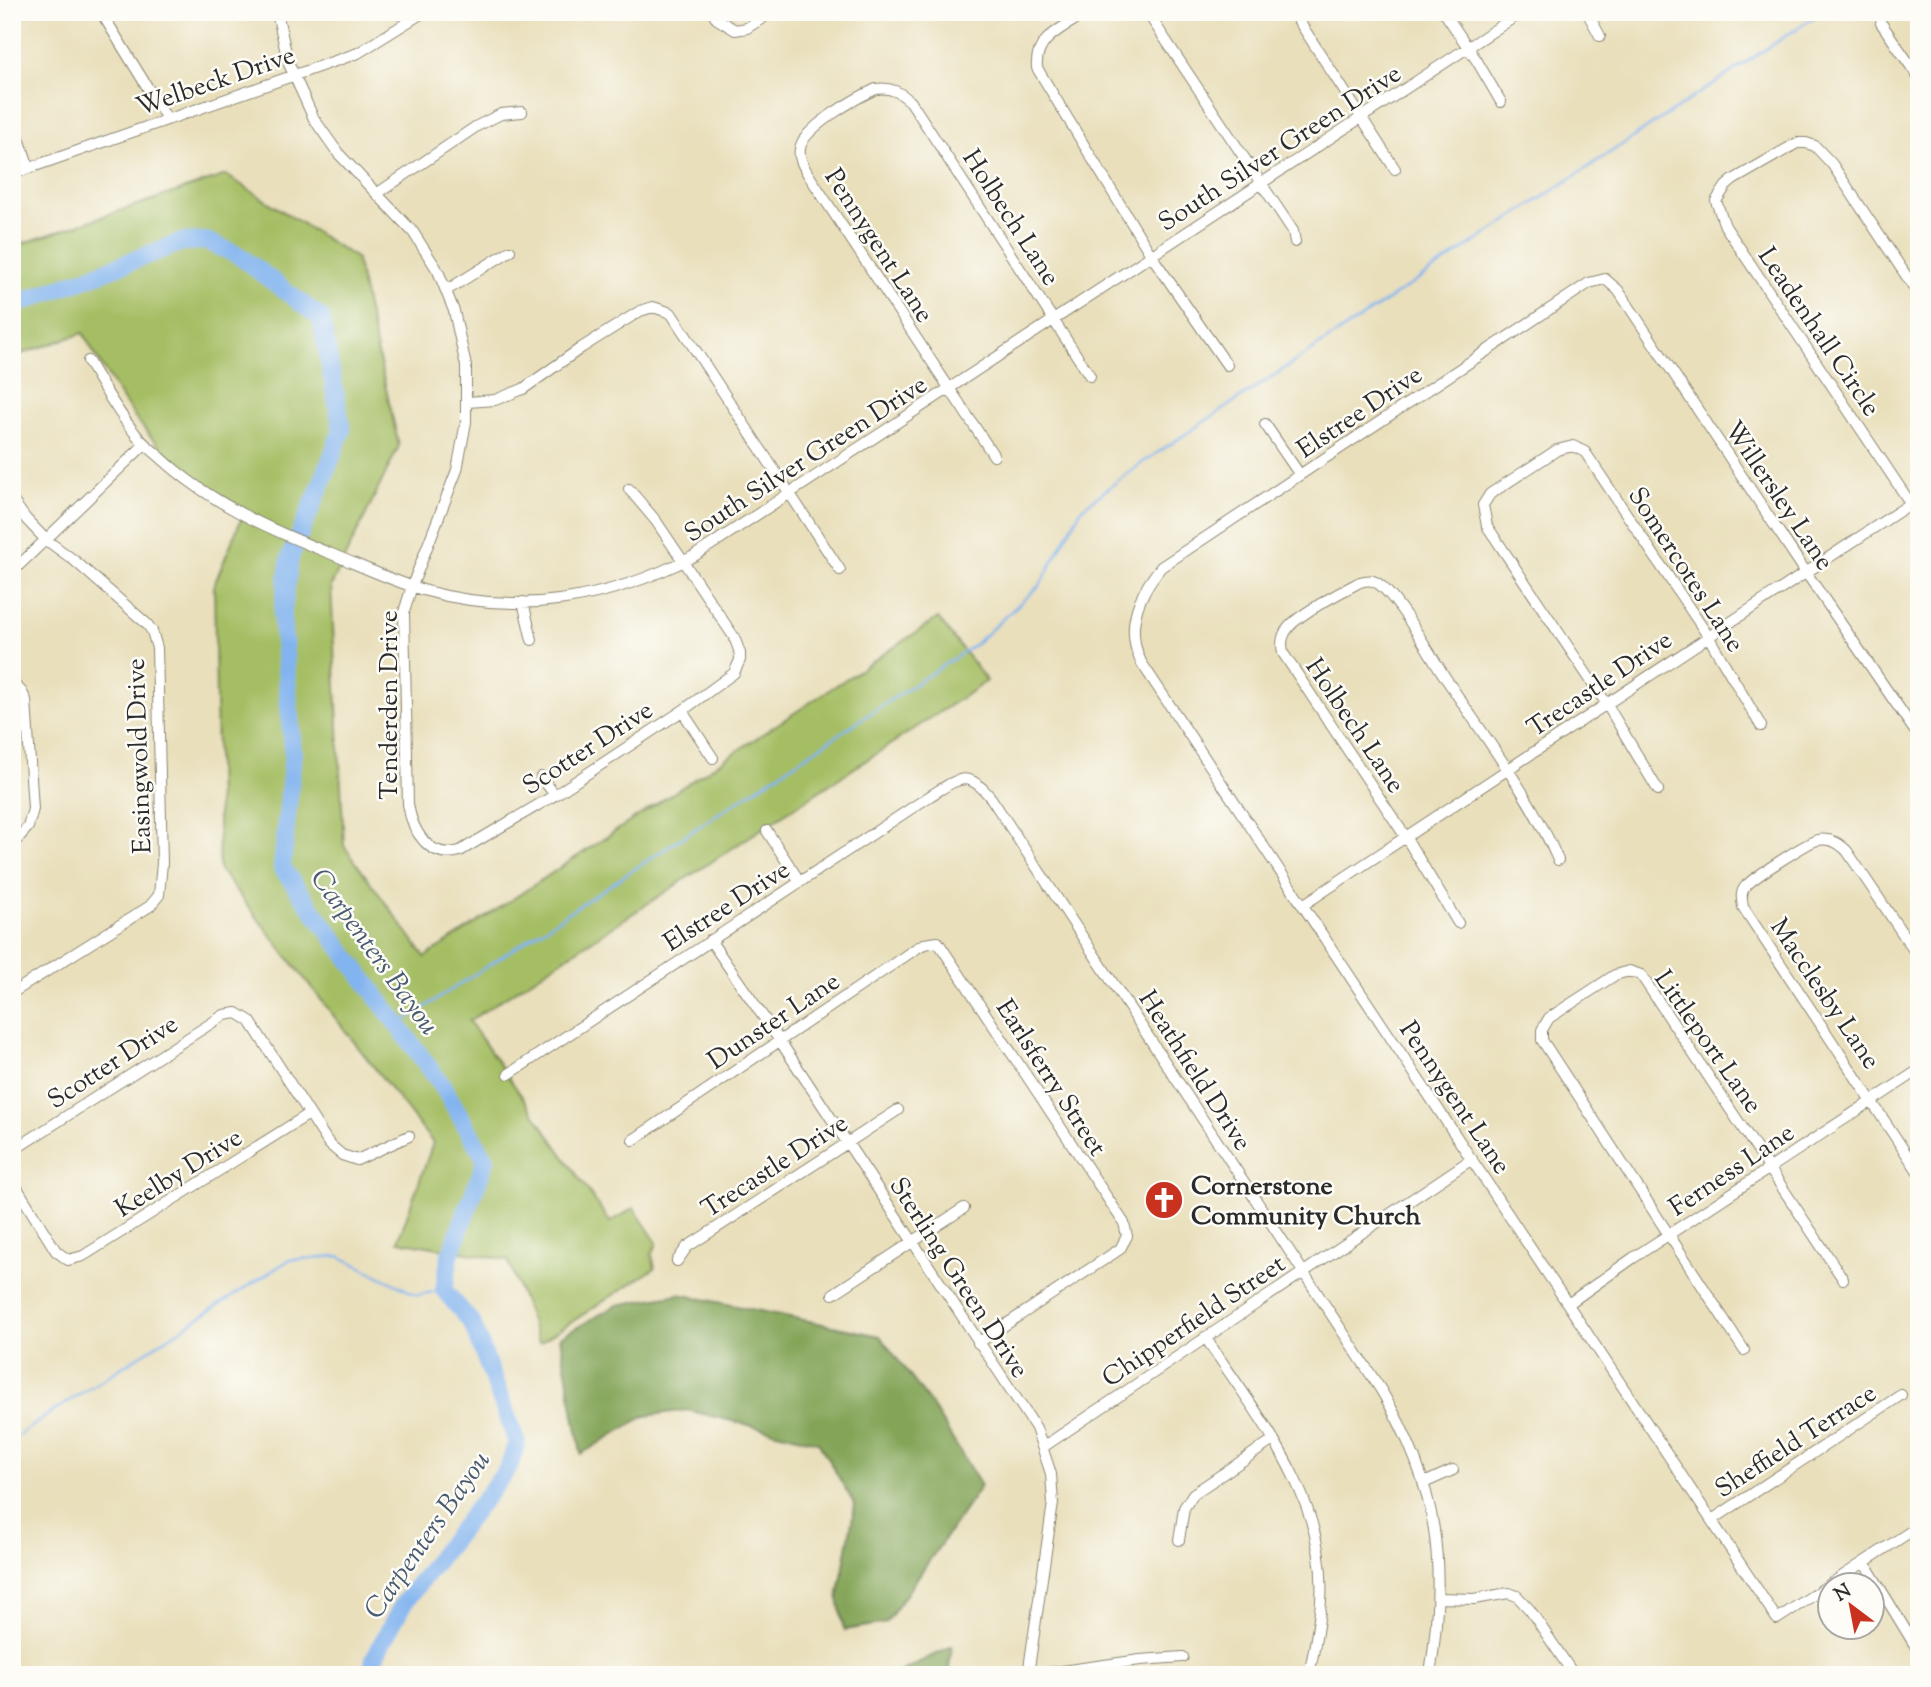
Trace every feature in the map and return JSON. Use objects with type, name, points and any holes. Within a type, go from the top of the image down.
[{"type":"street","points":[[101,12],[167,119]]},
{"type":"street","name":"Tenderden Drive","points":[[277,12],[293,75],[321,131],[347,163],[413,232],[447,290],[460,332],[466,366],[468,402],[463,446],[453,482],[412,586],[403,622],[410,818],[414,828],[431,849],[451,854]]},
{"type":"street","name":"Welbeck Drive","points":[[12,174],[358,52],[424,12]]},
{"type":"street","points":[[713,12],[717,19],[735,30],[747,28],[772,12]]},
{"type":"street","points":[[1088,12],[1075,16],[1041,43],[1036,55],[1037,68],[1151,255],[1227,365]]},
{"type":"street","points":[[1147,12],[1293,231],[1295,242]]},
{"type":"street","points":[[1293,12],[1395,169]]},
{"type":"street","points":[[1444,12],[1501,102]]},
{"type":"street","name":"South Silver Green Drive","points":[[88,360],[115,407],[145,444],[199,489],[255,522],[412,586],[465,599],[523,602],[598,595],[634,584],[683,562],[1522,12]]},
{"type":"street","points":[[1587,12],[1600,36]]},
{"type":"street","points":[[1881,23],[1919,78]]},
{"type":"street","name":"Pennygent Lane","points":[[891,90],[876,89],[813,128],[803,138],[799,149],[802,161],[994,456]]},
{"type":"street","name":"Holbech Lane","points":[[891,90],[900,92],[911,102],[1090,376]]},
{"type":"street","points":[[378,193],[485,121],[501,114],[522,113]]},
{"type":"street","points":[[12,117],[29,168]]},
{"type":"street","name":"Leadenhall Circle","points":[[1919,295],[1832,164],[1811,144],[1797,143],[1788,146],[1726,186],[1716,201],[1725,226],[1915,501],[1919,516]]},
{"type":"street","points":[[447,290],[510,251]]},
{"type":"street","name":"Elstree Drive","points":[[1146,590],[1161,567],[1589,283],[1605,279]]},
{"type":"street","name":"Willersley Lane","points":[[1605,279],[1618,290],[1919,737]]},
{"type":"street","points":[[468,402],[504,398],[523,389],[580,348],[640,311],[653,307],[671,313],[840,570]]},
{"type":"street","points":[[1265,424],[1300,475]]},
{"type":"street","points":[[12,572],[145,444]]},
{"type":"street","name":"Somercotes Lane","points":[[1606,703],[1487,526],[1483,505],[1490,494],[1567,446],[1585,452],[1708,636],[1762,726]]},
{"type":"street","points":[[629,489],[656,521],[683,562]]},
{"type":"street","name":"Easingwold Drive","points":[[12,500],[45,539],[132,610],[152,631],[158,661],[161,886],[159,895],[140,913],[12,993]]},
{"type":"street","name":"Trecastle Drive","points":[[1303,905],[1915,501]]},
{"type":"street","name":"Scotter Drive","points":[[451,854],[555,795],[682,711],[734,673],[739,666],[738,645],[683,562]]},
{"type":"street","name":"Holbech Lane","points":[[1458,923],[1405,836],[1292,669],[1283,653],[1281,640],[1289,626],[1347,589],[1369,580],[1379,583],[1507,769]]},
{"type":"street","name":"Pennygent Lane","points":[[1146,590],[1133,620],[1135,649],[1141,662],[1777,1619],[1864,1562]]},
{"type":"street","points":[[523,602],[532,640]]},
{"type":"street","points":[[12,683],[26,700],[33,809],[28,827],[12,845]]},
{"type":"street","points":[[1606,703],[1658,790]]},
{"type":"street","points":[[682,711],[713,758]]},
{"type":"street","points":[[1507,769],[1544,826],[1558,860]]},
{"type":"street","points":[[541,777],[555,795]]},
{"type":"street","name":"Elstree Drive","points":[[509,1073],[930,796],[958,779],[967,778]]},
{"type":"street","name":"Heathfield Drive","points":[[967,778],[982,787],[991,798],[1396,1415],[1424,1483],[1436,1538],[1439,1598],[1430,1675]]},
{"type":"street","points":[[767,831],[800,881]]},
{"type":"street","name":"Macclesby Lane","points":[[1919,958],[1839,843],[1816,840],[1745,887],[1741,896],[1743,908],[1919,1173]]},
{"type":"street","name":"Sterling Green Drive","points":[[710,940],[780,1041],[1035,1428],[1051,1474],[1053,1503],[1031,1675]]},
{"type":"street","name":"Dunster Lane","points":[[633,1140],[916,948],[938,942]]},
{"type":"street","name":"Earlsferry Street","points":[[938,942],[1124,1223],[1127,1236],[1120,1249],[978,1343]]},
{"type":"street","name":"Littleport Lane","points":[[1670,1235],[1542,1040],[1542,1030],[1549,1018],[1615,975],[1629,971],[1641,975],[1843,1279]]},
{"type":"street","name":"Scotter Drive","points":[[12,1151],[224,1014],[237,1013],[250,1021],[309,1114]]},
{"type":"street","name":"Ferness Lane","points":[[1568,1304],[1919,1070]]},
{"type":"street","name":"Trecastle Drive","points":[[677,1261],[687,1247],[898,1110]]},
{"type":"street","points":[[309,1114],[328,1144],[342,1155],[357,1160],[409,1136]]},
{"type":"street","name":"Keelby Drive","points":[[12,1180],[56,1251],[68,1260],[83,1256],[309,1114]]},
{"type":"street","name":"Chipperfield Street","points":[[1042,1447],[1472,1159]]},
{"type":"street","points":[[833,1294],[964,1209]]},
{"type":"street","points":[[1670,1235],[1744,1350]]},
{"type":"street","points":[[1205,1336],[1273,1440],[1296,1480],[1306,1505],[1318,1554],[1321,1601],[1309,1675]]},
{"type":"street","name":"Sheffield Terrace","points":[[1712,1520],[1901,1395]]},
{"type":"street","points":[[1179,1540],[1184,1508],[1193,1494],[1273,1440]]},
{"type":"street","points":[[1424,1483],[1454,1471]]},
{"type":"street","points":[[1919,1526],[1864,1562],[1919,1652]]},
{"type":"street","points":[[1439,1598],[1474,1599],[1509,1593],[1517,1596],[1530,1609],[1574,1675]]},
{"type":"street","points":[[1031,1675],[1183,1657]]},
{"type":"green space","points":[[226,175],[356,258],[399,446],[331,586],[344,846],[425,957],[938,618],[987,681],[469,1021],[610,1222],[634,1208],[657,1243],[652,1255],[655,1268],[539,1343],[508,1260],[398,1241],[433,1143],[219,869],[214,585],[245,510],[186,471],[149,435],[114,386],[83,333],[12,357],[12,247]]},
{"type":"green space","points":[[679,1294],[880,1336],[931,1404],[981,1486],[886,1623],[844,1630],[838,1598],[855,1505],[818,1442],[687,1410],[645,1416],[581,1454],[560,1337],[617,1305]]},
{"type":"green space","points":[[952,1646],[948,1675],[894,1675]]},
{"type":"waterway","points":[[398,1025],[974,645],[1040,585],[1082,508],[1142,463],[1822,12]]},
{"type":"waterway","name":"Carpenters Bayou","points":[[12,306],[182,242],[206,241],[238,255],[321,318],[342,430],[290,557],[282,617],[293,754],[282,868],[442,1085],[486,1160],[450,1255],[444,1290],[472,1323],[517,1442],[509,1467],[403,1604],[374,1658],[371,1675]]},
{"type":"waterway","points":[[12,1440],[289,1260],[339,1256],[417,1295],[444,1290]]},
{"type":"place","name":"Cornerstone Community Church","points":[[1164,1200]]}]
